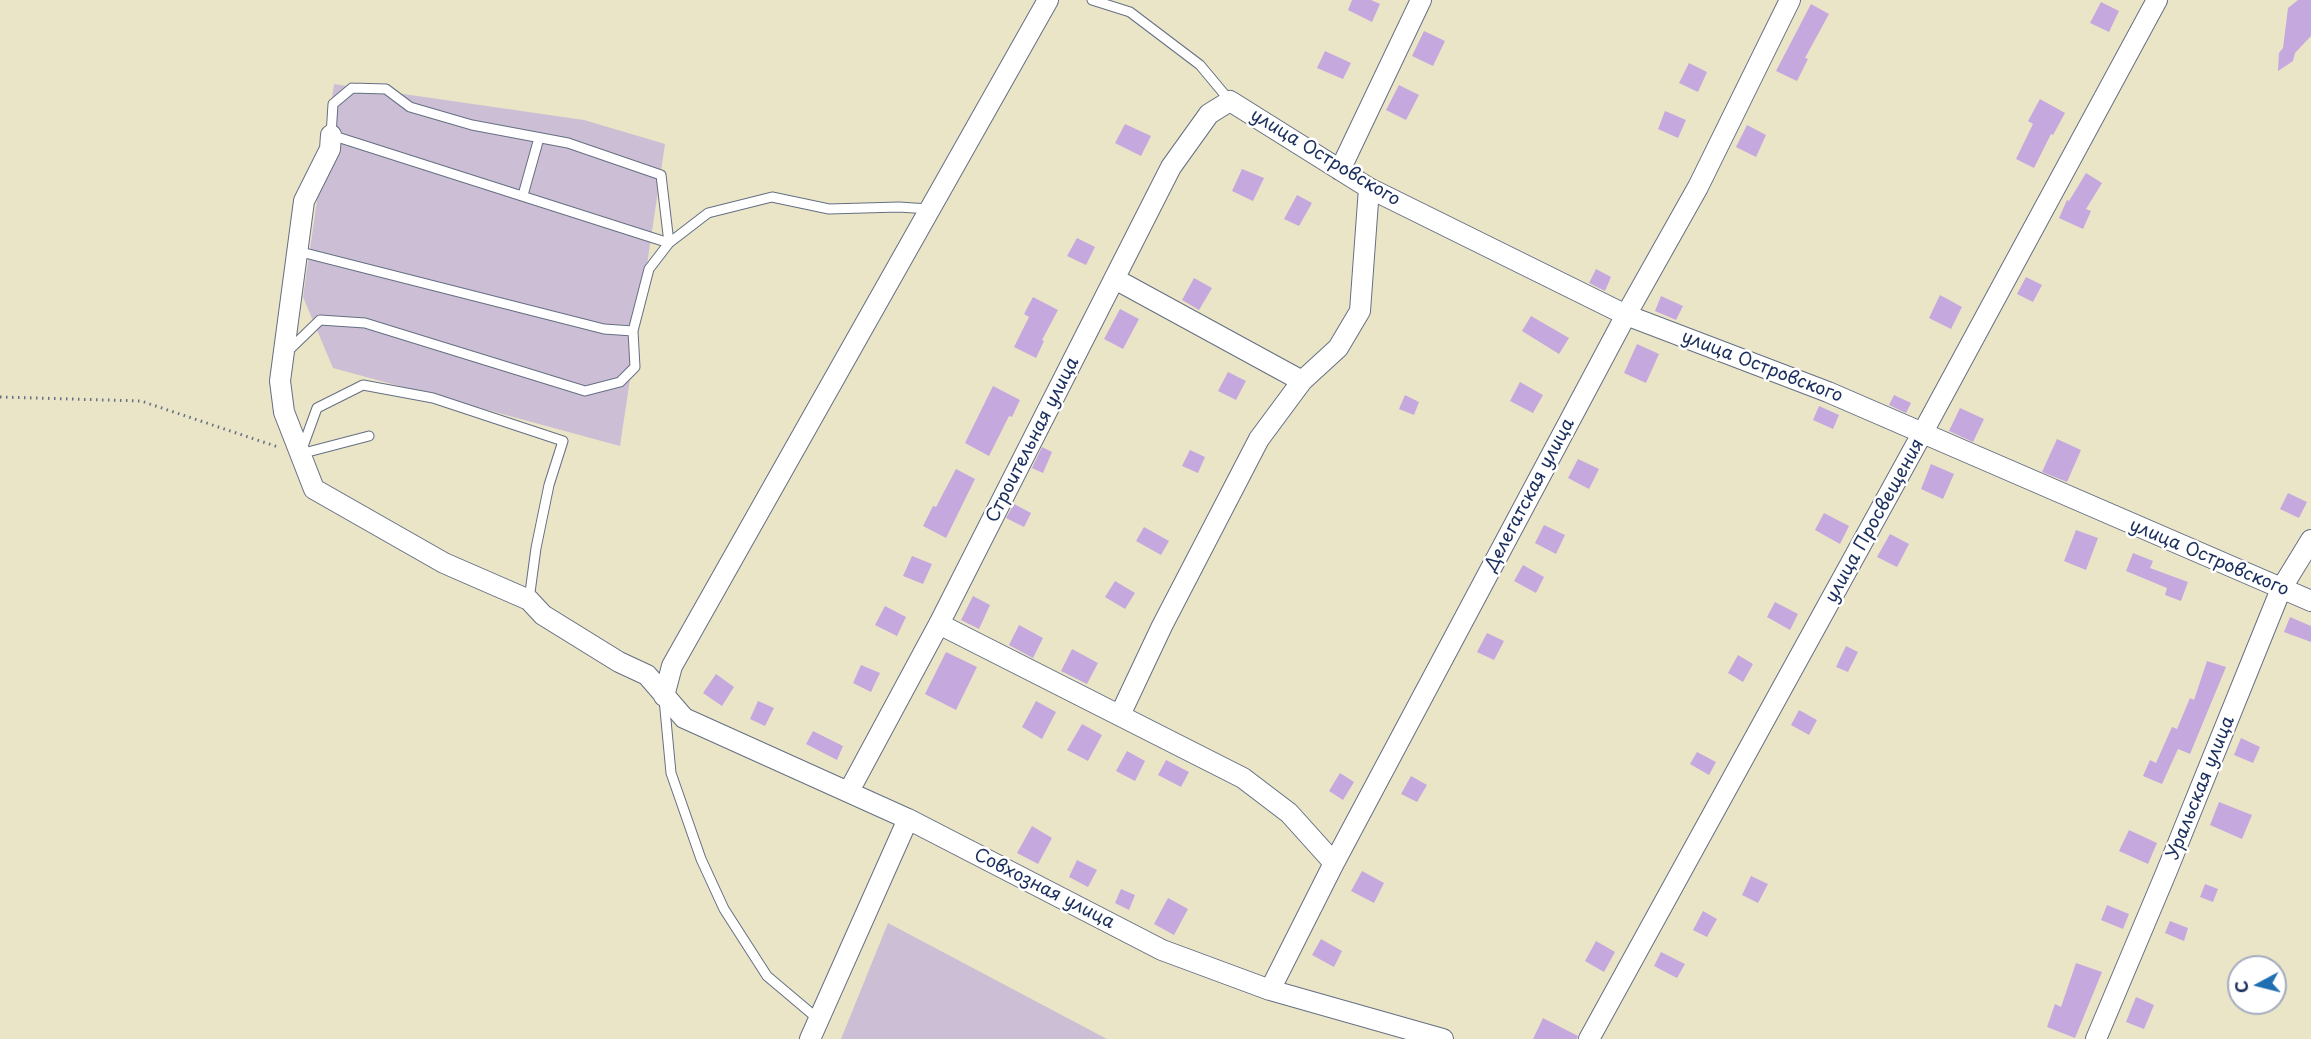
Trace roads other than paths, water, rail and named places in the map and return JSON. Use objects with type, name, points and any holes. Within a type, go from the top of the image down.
[{"type":"street","points":[[664,696],[672,666],[1048,0]]},
{"type":"street","points":[[1340,170],[1421,0]]},
{"type":"street","name":"Делегатская улица","points":[[1270,990],[1334,864],[1626,315],[1698,187],[1790,0]]},
{"type":"street","name":"улица Просвещения","points":[[1589,1039],[1923,432],[2157,0]]},
{"type":"street","name":"улица Островского","points":[[1230,101],[1369,188],[1626,315],[1828,392],[2281,590],[2311,601]]},
{"type":"street","name":"Строительная улица","points":[[849,791],[939,624],[1171,167],[1209,114],[1230,101]]},
{"type":"street","name":"Совхозная улица","points":[[331,135],[330,149],[304,201],[280,381],[284,412],[314,489],[444,562],[529,600],[543,615],[619,662],[647,675],[684,718],[909,819],[1162,950],[1270,990],[1443,1039]]},
{"type":"street","points":[[1119,715],[1162,626],[1259,439],[1302,381],[1338,348],[1360,311],[1369,188]]},
{"type":"street","points":[[1115,279],[1302,381]]},
{"type":"street","name":"Уральская улица","points":[[2096,1039],[2281,590],[2311,540]]},
{"type":"street","points":[[939,624],[1243,778],[1289,813],[1334,864]]},
{"type":"street","points":[[810,1039],[909,819]]},
{"type":"lane","points":[[1092,0],[1130,12],[1200,65],[1230,101]]},
{"type":"lane","points":[[352,88],[386,88],[410,107],[472,125],[568,143],[661,175],[669,243],[331,135],[333,104],[352,88]]},
{"type":"lane","points":[[523,195],[539,138]]},
{"type":"lane","points":[[284,355],[320,320],[365,324],[585,391],[620,382],[635,367],[633,331],[649,269],[669,243],[708,213],[772,196],[829,209],[899,207],[929,209]]},
{"type":"lane","points":[[296,250],[604,329],[633,331]]},
{"type":"lane","points":[[300,454],[317,408],[363,385],[433,398],[563,441],[547,495],[536,548],[529,600]]},
{"type":"lane","points":[[300,454],[369,436]]},
{"type":"lane","points":[[664,696],[671,773],[702,859],[724,909],[767,976],[818,1019]]}]
